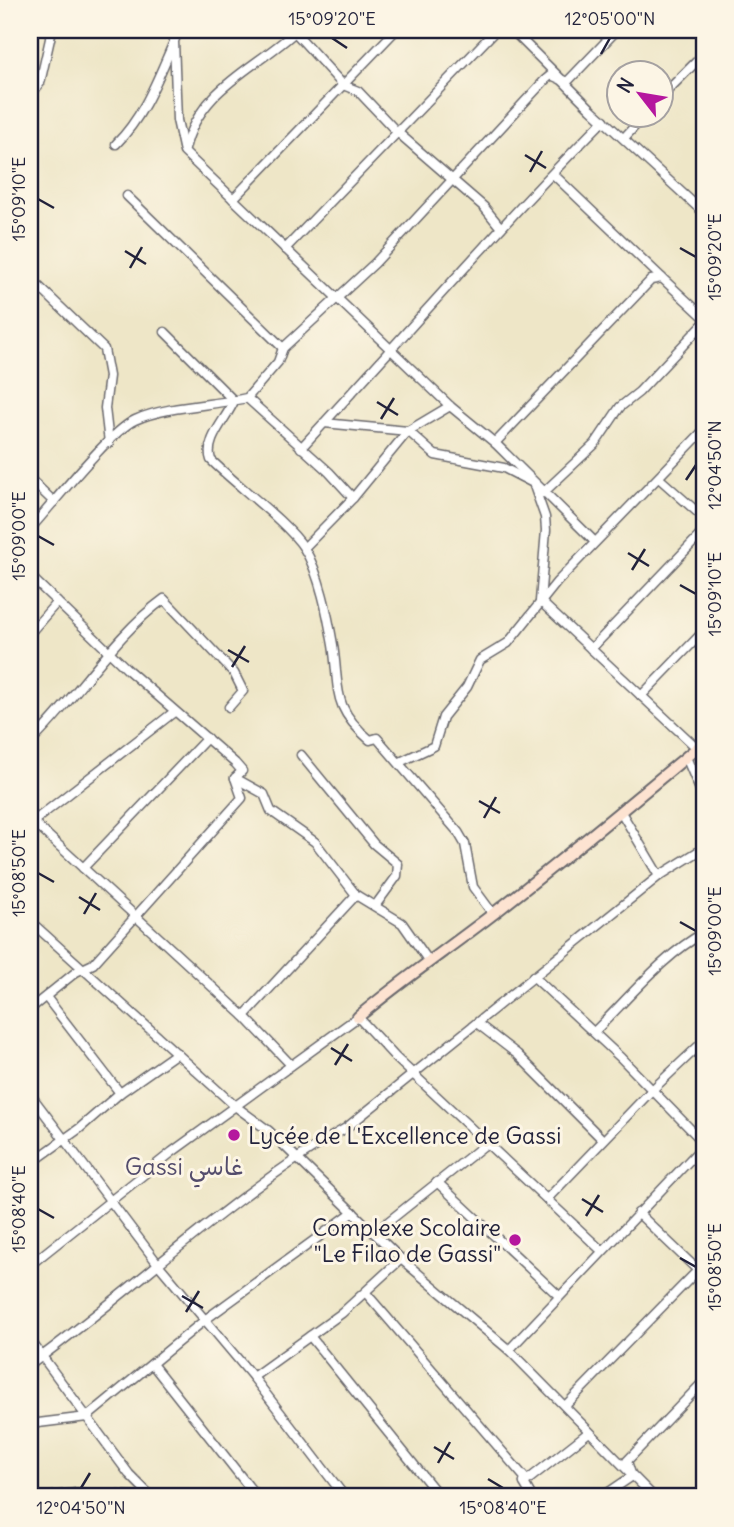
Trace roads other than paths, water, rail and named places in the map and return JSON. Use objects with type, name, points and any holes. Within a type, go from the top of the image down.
[{"type":"street","points":[[30,96],[40,83],[52,30]]},
{"type":"street","points":[[116,144],[135,123],[146,103],[177,30]]},
{"type":"street","points":[[233,199],[396,30]]},
{"type":"street","points":[[285,249],[496,30]]},
{"type":"street","points":[[300,448],[501,228],[604,120],[512,30]]},
{"type":"street","points":[[566,82],[617,30]]},
{"type":"street","points":[[184,152],[188,134],[198,117],[224,87],[240,71],[295,31],[343,85],[358,91],[396,131],[453,179],[501,228]]},
{"type":"street","points":[[174,41],[177,120],[184,152],[450,406],[495,443],[595,542]]},
{"type":"street","points":[[674,85],[704,54]]},
{"type":"street","points":[[30,529],[109,443],[135,420],[196,405],[247,398],[278,362],[283,348],[375,263],[545,80],[551,75],[566,82]]},
{"type":"street","points":[[615,130],[704,213]]},
{"type":"street","points":[[624,138],[631,130]]},
{"type":"street","points":[[553,174],[704,317]]},
{"type":"street","points":[[127,196],[283,348]]},
{"type":"street","points":[[30,278],[104,349],[109,376],[106,408],[109,443]]},
{"type":"street","points":[[495,443],[645,285],[662,278]]},
{"type":"street","points":[[543,493],[595,444],[620,407],[639,392],[704,323]]},
{"type":"street","points":[[165,332],[234,401]]},
{"type":"street","points":[[247,398],[329,472],[353,498]]},
{"type":"street","points":[[234,401],[211,443],[208,451],[211,460],[304,548],[318,584],[333,646],[333,670],[341,704],[358,729],[370,740],[377,738],[400,761],[458,832],[465,844],[474,887],[493,914]]},
{"type":"street","points":[[304,548],[353,498],[408,431],[450,406]]},
{"type":"street","points":[[324,423],[408,431],[435,455],[504,468],[533,483],[545,517],[546,530],[540,601]]},
{"type":"street","points":[[400,761],[434,746],[443,717],[467,687],[480,660],[508,643],[540,601],[595,542],[660,479],[704,430]]},
{"type":"street","points":[[30,479],[54,502]]},
{"type":"street","points":[[660,479],[704,518]]},
{"type":"street","points":[[591,649],[704,531]]},
{"type":"street","points":[[30,576],[174,712],[207,737],[242,771],[235,778]]},
{"type":"street","points":[[30,743],[59,714],[110,653],[164,599],[234,673],[243,691],[229,707]]},
{"type":"street","points":[[30,1265],[111,1200],[358,1017],[428,960],[493,914],[701,745],[641,696],[540,601]]},
{"type":"street","points":[[30,633],[57,602]]},
{"type":"street","points":[[641,696],[704,631]]},
{"type":"street","points":[[174,712],[31,822],[244,1016],[290,1065]]},
{"type":"street","points":[[83,868],[207,737]]},
{"type":"street","points":[[300,755],[374,844],[398,864],[393,882],[375,906]]},
{"type":"street","points":[[687,757],[704,800]]},
{"type":"street","points":[[235,778],[264,794],[271,811],[315,842],[356,895],[402,923],[428,960]]},
{"type":"street","points":[[30,1009],[76,972],[93,964],[137,917],[242,798],[235,778]]},
{"type":"street","points":[[621,812],[659,876]]},
{"type":"street","points":[[30,1365],[103,1312],[158,1264],[294,1158],[346,1128],[411,1072],[478,1024],[533,976],[659,876],[704,848]]},
{"type":"street","points":[[244,1016],[356,895]]},
{"type":"street","points":[[30,921],[235,1106],[269,1131],[401,1259],[509,1350],[631,1477],[654,1497]]},
{"type":"street","points":[[594,1032],[663,965],[704,933]]},
{"type":"street","points":[[509,1350],[704,1144],[594,1032],[533,976]]},
{"type":"street","points":[[46,997],[120,1093]]},
{"type":"street","points":[[358,1017],[411,1072],[602,1251]]},
{"type":"street","points":[[478,1024],[517,1054],[603,1140]]},
{"type":"street","points":[[547,1199],[651,1091],[704,1041]]},
{"type":"street","points":[[30,1164],[80,1128],[120,1093],[177,1053]]},
{"type":"street","points":[[30,1094],[158,1264],[253,1377],[345,1497]]},
{"type":"street","points":[[374,1233],[487,1143]]},
{"type":"street","points":[[437,1182],[559,1296]]},
{"type":"street","points":[[30,1424],[87,1417],[206,1319],[353,1212]]},
{"type":"street","points":[[565,1406],[702,1270],[638,1213]]},
{"type":"street","points":[[253,1377],[366,1293],[401,1259]]},
{"type":"street","points":[[366,1293],[525,1478],[524,1483],[532,1497]]},
{"type":"street","points":[[310,1336],[440,1497]]},
{"type":"street","points":[[30,1340],[129,1474],[151,1497]]},
{"type":"street","points":[[152,1364],[257,1497]]},
{"type":"street","points":[[631,1477],[627,1461],[704,1381]]},
{"type":"street","points":[[524,1483],[589,1432]]},
{"type":"street","points":[[595,1497],[603,1496],[631,1477]]},
{"type":"street","points":[[47,1497],[76,1493],[151,1497]]},
{"type":"street","points":[[700,1497],[704,1493]]},
{"type":"place","name":"Lycée de L'Excellence de Gassi","points":[[234,1135]]},
{"type":"place","name":"Complexe Scolaire \"Le Filao de Gassi\"","points":[[515,1240]]},
{"type":"district","name":"Gassi غاسي","points":[[184,1166]]}]
